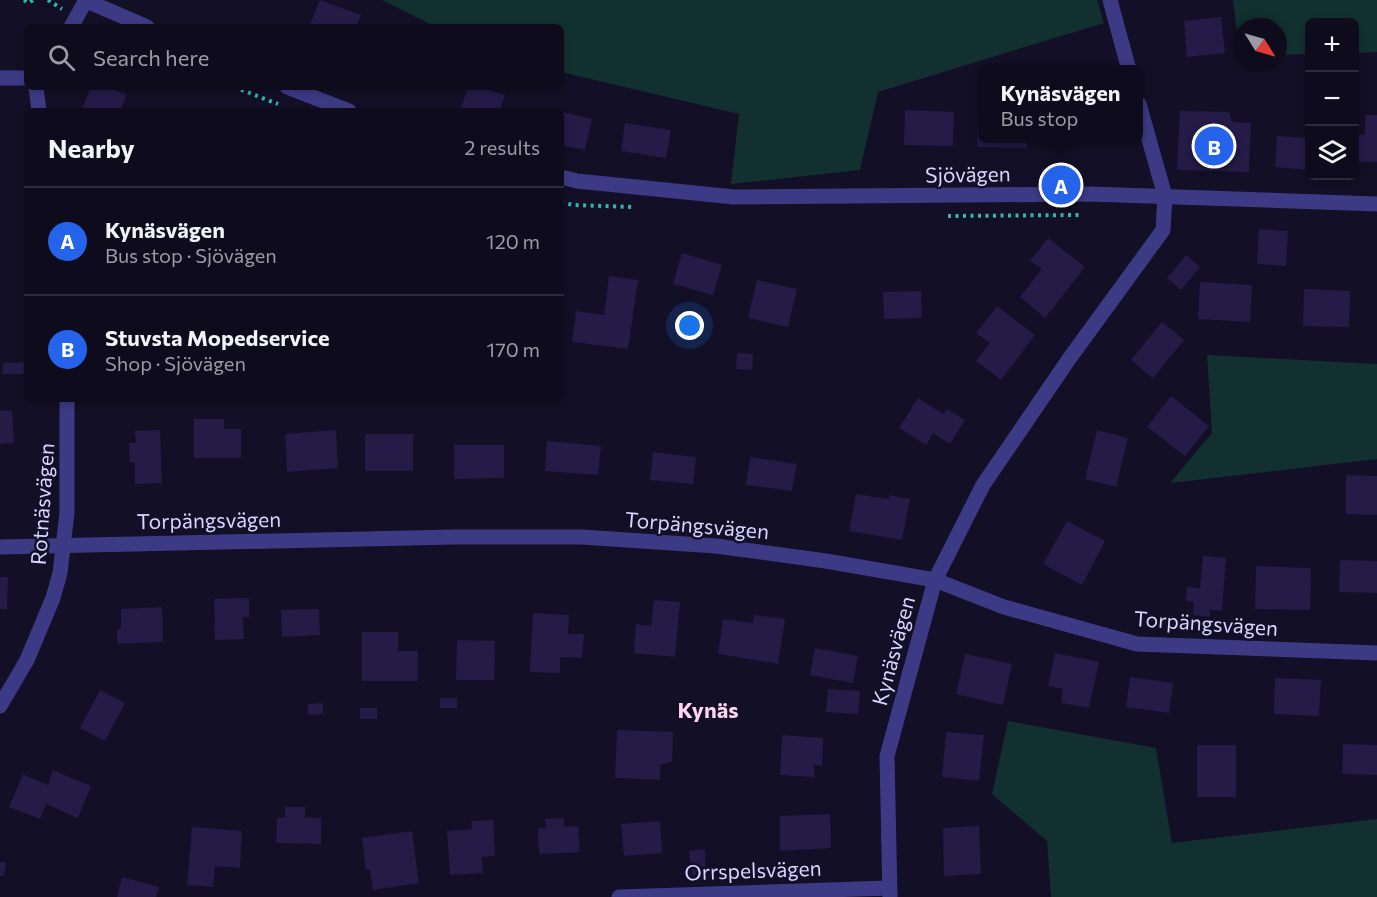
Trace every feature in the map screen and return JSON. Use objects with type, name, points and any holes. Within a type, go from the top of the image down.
[{"type":"street","points":[[73,24],[86,0],[140,24]]},
{"type":"street","points":[[1110,0],[1128,65]]},
{"type":"street","points":[[0,78],[24,78]]},
{"type":"street","points":[[36,90],[39,108]]},
{"type":"street","points":[[294,90],[341,108]]},
{"type":"street","name":"Kynäsvägen","points":[[889,892],[887,756],[935,580],[983,485],[1069,359],[1163,230],[1165,196],[1143,118]]},
{"type":"street","name":"Sjövägen","points":[[564,178],[577,182],[734,197],[1091,194],[1377,204]]},
{"type":"street","name":"Rotnäsvägen","points":[[0,706],[27,660],[53,598],[65,546],[67,402]]},
{"type":"street","name":"Torpängsvägen","points":[[0,547],[441,537],[582,537],[716,546],[826,561],[935,580],[1004,607],[1137,644],[1377,653]]},
{"type":"street","name":"Orrspelsvägen","points":[[619,897],[889,892]]},
{"type":"path","points":[[24,0],[29,3],[33,0]]},
{"type":"path","points":[[242,90],[285,107]]},
{"type":"green space","points":[[382,0],[1097,0],[1104,23],[878,92],[860,170],[731,184],[739,114],[564,73],[564,24],[430,24]]},
{"type":"green space","points":[[1233,0],[1377,0],[1377,52],[1359,53],[1359,18],[1305,18],[1305,54],[1287,55],[1287,18],[1235,18]]},
{"type":"green space","points":[[1207,355],[1377,364],[1377,459],[1170,483],[1212,433]]},
{"type":"green space","points":[[1008,721],[1156,748],[1172,843],[1377,819],[1377,897],[1051,897],[1047,841],[992,794]]},
{"type":"building","points":[[320,0],[361,15],[357,24],[310,24]]},
{"type":"building","points":[[1221,17],[1225,53],[1187,57],[1184,21]]},
{"type":"building","points":[[90,90],[115,90],[127,95],[121,108],[82,108]]},
{"type":"building","points":[[467,90],[489,90],[505,95],[501,108],[461,108]]},
{"type":"building","points":[[905,110],[954,112],[953,146],[904,145]]},
{"type":"building","points":[[1180,111],[1229,112],[1232,122],[1251,123],[1249,172],[1177,170]]},
{"type":"building","points":[[564,113],[592,119],[585,150],[564,146]]},
{"type":"building","points":[[978,115],[978,143],[1027,143],[1027,148],[977,147]]},
{"type":"building","points":[[1365,115],[1377,115],[1377,162],[1359,162],[1359,135],[1365,135]]},
{"type":"building","points":[[625,123],[671,130],[666,158],[621,151]]},
{"type":"building","points":[[1277,136],[1305,138],[1305,170],[1275,167]]},
{"type":"building","points":[[1259,229],[1288,231],[1286,266],[1257,264]]},
{"type":"building","points":[[1048,238],[1085,267],[1045,318],[1020,297],[1042,269],[1030,261]]},
{"type":"building","points":[[682,253],[722,265],[713,295],[673,284]]},
{"type":"building","points":[[1186,255],[1200,267],[1181,290],[1167,278]]},
{"type":"building","points":[[609,276],[638,280],[628,349],[572,342],[576,311],[604,315]]},
{"type":"building","points":[[757,280],[797,289],[788,327],[748,318]]},
{"type":"building","points":[[1200,282],[1252,285],[1250,322],[1198,319]]},
{"type":"building","points":[[1304,289],[1350,291],[1349,327],[1303,326]]},
{"type":"building","points":[[921,291],[922,318],[884,319],[883,292]]},
{"type":"building","points":[[997,306],[1035,335],[1001,380],[976,361],[990,343],[976,333]]},
{"type":"building","points":[[1162,322],[1184,340],[1153,378],[1131,360]]},
{"type":"building","points":[[737,353],[753,354],[752,370],[736,369]]},
{"type":"building","points":[[24,362],[24,374],[3,374],[3,363]]},
{"type":"building","points":[[1171,396],[1209,426],[1185,456],[1147,427]]},
{"type":"building","points":[[918,398],[944,414],[947,409],[965,420],[950,444],[933,433],[926,445],[899,428]]},
{"type":"building","points":[[12,410],[14,443],[0,444],[0,411]]},
{"type":"building","points":[[194,419],[224,419],[224,429],[241,429],[241,458],[194,458]]},
{"type":"building","points":[[160,430],[162,483],[135,484],[135,462],[130,462],[129,443],[136,443],[135,431]]},
{"type":"building","points":[[336,430],[338,468],[287,472],[285,434]]},
{"type":"building","points":[[1097,430],[1128,438],[1116,487],[1085,479]]},
{"type":"building","points":[[365,434],[413,434],[413,471],[365,471]]},
{"type":"building","points":[[547,441],[601,446],[598,475],[545,471]]},
{"type":"building","points":[[454,445],[504,445],[504,478],[454,479]]},
{"type":"building","points":[[653,452],[696,457],[693,484],[650,480]]},
{"type":"building","points":[[750,457],[797,464],[792,491],[746,485]]},
{"type":"building","points":[[1346,475],[1377,476],[1377,515],[1346,514]]},
{"type":"building","points":[[856,494],[889,499],[889,495],[910,499],[902,540],[849,531]]},
{"type":"building","points":[[1067,521],[1105,541],[1082,585],[1043,564]]},
{"type":"building","points":[[1203,556],[1226,558],[1222,611],[1210,610],[1210,617],[1193,615],[1194,602],[1186,601],[1187,587],[1200,588]]},
{"type":"building","points":[[1340,560],[1377,561],[1377,593],[1339,592]]},
{"type":"building","points":[[1256,566],[1311,568],[1310,610],[1255,609]]},
{"type":"building","points":[[0,577],[8,577],[7,609],[0,609]]},
{"type":"building","points":[[249,598],[249,617],[243,617],[244,639],[215,640],[214,599]]},
{"type":"building","points":[[654,600],[680,602],[675,657],[634,653],[636,624],[651,626]]},
{"type":"building","points":[[162,607],[163,642],[117,644],[117,629],[121,629],[121,609]]},
{"type":"building","points":[[319,609],[320,635],[282,637],[281,610]]},
{"type":"building","points":[[533,613],[569,615],[568,634],[584,634],[582,658],[560,657],[560,673],[530,672]]},
{"type":"building","points":[[754,615],[785,619],[778,664],[718,654],[723,619],[753,623]]},
{"type":"building","points":[[362,632],[398,632],[398,651],[418,651],[418,681],[362,681]]},
{"type":"building","points":[[457,640],[495,641],[494,680],[456,680]]},
{"type":"building","points":[[815,648],[858,656],[853,683],[810,675]]},
{"type":"building","points":[[1055,653],[1099,662],[1089,708],[1061,703],[1063,689],[1048,686]]},
{"type":"building","points":[[965,654],[1012,664],[1003,705],[956,694]]},
{"type":"building","points":[[1130,677],[1173,683],[1169,713],[1126,707]]},
{"type":"building","points":[[1275,678],[1321,680],[1319,716],[1274,714]]},
{"type":"building","points":[[828,689],[860,691],[858,714],[826,712]]},
{"type":"building","points":[[100,690],[125,703],[105,741],[80,728]]},
{"type":"building","points":[[440,698],[457,698],[457,708],[440,708]]},
{"type":"building","points":[[323,703],[323,714],[308,715],[308,704]]},
{"type":"building","points":[[360,708],[377,708],[377,719],[360,719]]},
{"type":"building","points":[[617,730],[673,732],[672,762],[660,765],[660,780],[615,778]]},
{"type":"building","points":[[946,732],[984,735],[979,781],[942,777]]},
{"type":"building","points":[[782,735],[823,738],[822,766],[814,765],[814,777],[780,775]]},
{"type":"building","points":[[1343,744],[1377,745],[1377,775],[1342,774]]},
{"type":"building","points":[[1197,745],[1236,745],[1236,797],[1197,797]]},
{"type":"building","points":[[53,770],[91,786],[78,818],[46,804],[40,819],[9,807],[23,774],[48,785]]},
{"type":"building","points":[[285,807],[305,807],[305,818],[321,818],[321,844],[276,843],[277,818],[285,818]]},
{"type":"building","points":[[830,814],[831,848],[780,851],[780,816]]},
{"type":"building","points":[[564,818],[564,827],[578,826],[580,852],[539,854],[538,828],[546,828],[545,819]]},
{"type":"building","points":[[493,820],[495,856],[482,857],[483,873],[450,875],[447,831],[472,829],[471,821]]},
{"type":"building","points":[[660,821],[662,853],[624,856],[621,824]]},
{"type":"building","points":[[979,826],[981,874],[944,876],[943,828]]},
{"type":"building","points":[[192,827],[242,831],[240,868],[215,866],[213,887],[187,885]]},
{"type":"building","points":[[412,831],[419,883],[373,890],[370,870],[366,870],[362,838]]},
{"type":"building","points":[[705,849],[706,873],[692,875],[689,851]]},
{"type":"building","points":[[0,862],[6,862],[4,876],[0,876]]},
{"type":"building","points":[[122,877],[159,887],[156,897],[117,897]]},
{"type":"place","name":"Stuvsta Mopedservice","points":[[1214,146]]},
{"type":"place","name":"Kynäsvägen","points":[[1061,185]]},
{"type":"district","name":"Kynäs","points":[[708,710]]}]
